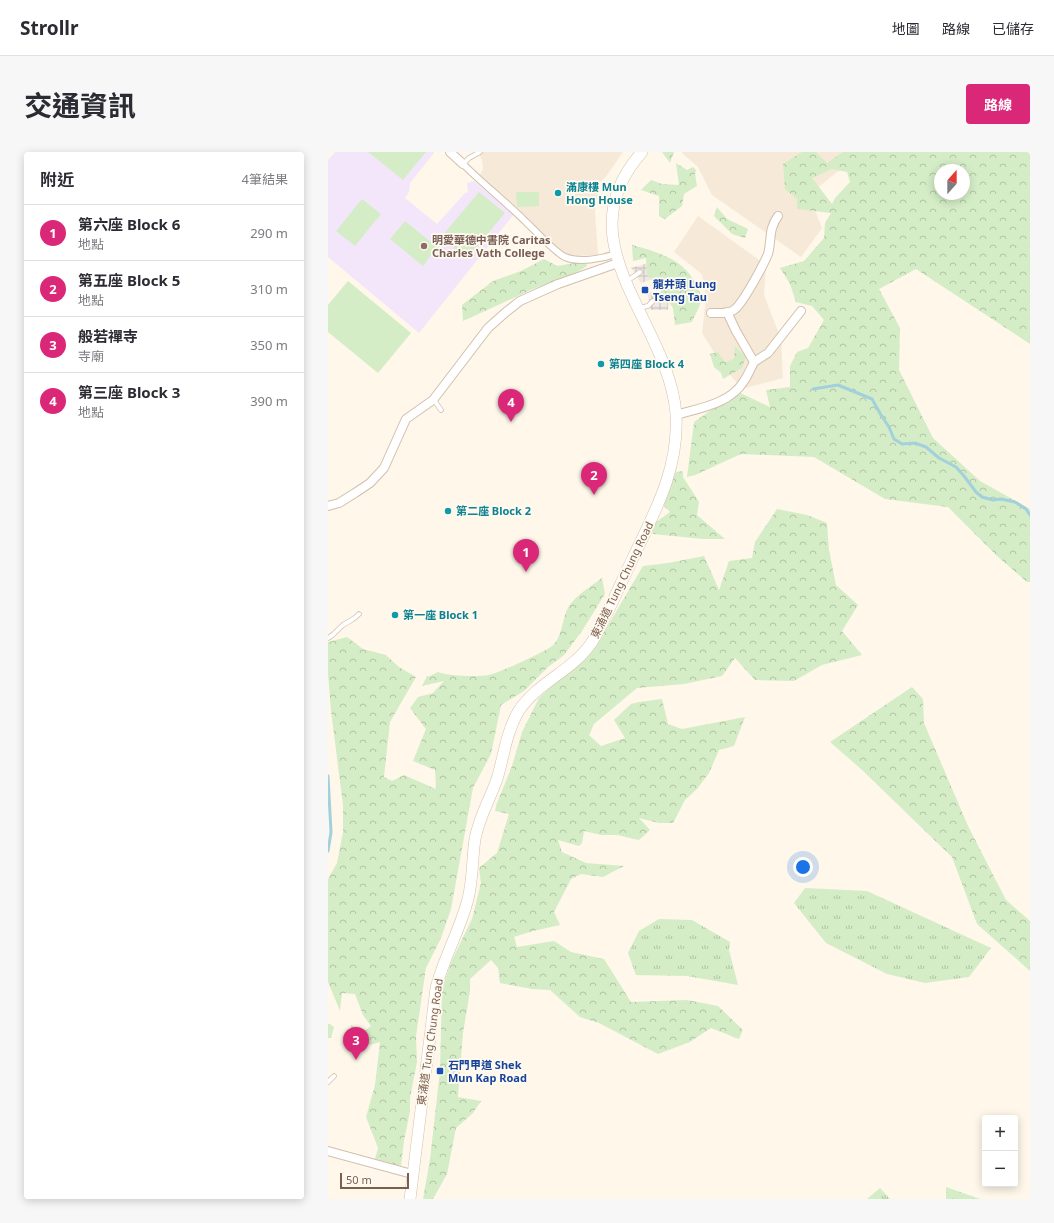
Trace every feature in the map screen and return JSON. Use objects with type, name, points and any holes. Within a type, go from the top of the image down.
[{"type":"main road","name":"東涌道 Tung Chung Road","points":[[410,1199],[436,988],[439,976],[468,900],[477,830],[497,778],[509,731],[513,721],[527,699],[539,688],[576,661],[589,647],[596,636],[665,490],[671,470],[675,449],[676,415],[672,389],[664,364],[625,282],[617,259],[612,226],[615,201],[620,184],[628,170],[642,152]]},
{"type":"street","points":[[450,152],[561,254],[573,259],[617,259]]},
{"type":"street","points":[[711,313],[734,310],[744,298],[768,254],[772,224],[778,216]]},
{"type":"street","points":[[328,506],[339,503],[370,483],[384,468],[406,419],[433,400],[488,328],[520,301],[617,259]]},
{"type":"street","points":[[676,415],[711,406],[730,396],[743,382],[754,362],[768,353],[801,311]]},
{"type":"street","points":[[727,312],[754,362]]},
{"type":"street","points":[[328,1151],[412,1174]]},
{"type":"lane","points":[[463,164],[468,158],[480,152]]},
{"type":"lane","points":[[625,282],[640,272]]},
{"type":"lane","points":[[638,308],[648,306],[653,301]]},
{"type":"lane","points":[[433,400],[441,410]]},
{"type":"lane","points":[[328,638],[359,614]]},
{"type":"lane","points":[[328,1082],[334,1076]]},
{"type":"shaded area","name":"明愛華德中書院 Caritas Charles Vath College","points":[[335,152],[433,152],[434,153],[410,183],[409,192],[405,198],[437,224],[466,192],[468,192],[467,183],[474,181],[514,214],[419,333],[328,257],[328,160]]},
{"type":"shaded area","points":[[478,152],[623,152],[605,178],[599,183],[595,211],[598,255],[572,256],[562,252],[480,175],[483,168],[482,160]]},
{"type":"shaded area","points":[[875,152],[837,172],[809,195],[822,228],[801,257],[712,195],[698,167],[682,153]]},
{"type":"shaded area","points":[[698,216],[766,265],[764,295],[781,339],[783,378],[742,389],[722,365],[702,333],[706,298],[702,274],[674,252]]},
{"type":"shaded area","points":[[648,263],[658,277],[641,283],[631,268]]},
{"type":"shaded area","points":[[669,291],[668,310],[651,310],[647,293]]},
{"type":"green space","points":[[368,152],[426,152],[403,180]]},
{"type":"green space","points":[[662,152],[674,152],[670,163]]},
{"type":"green space","points":[[802,152],[816,152],[827,163],[843,152],[1030,152],[1030,344],[916,269],[879,289],[900,328],[899,370],[933,438],[980,481],[1030,509],[1030,582],[1027,582],[997,556],[948,507],[885,499],[814,457],[741,454],[695,475],[687,477],[694,422],[714,408],[732,389],[770,407],[766,390],[790,387],[790,366],[797,352],[808,348],[824,320],[812,306],[796,302],[790,284],[780,268],[804,261],[824,238],[825,223],[831,213],[797,209],[797,199],[785,189],[783,164]],"holes":[[[832,169],[847,172],[850,182],[835,198],[832,204],[812,178]]]},
{"type":"green space","points":[[676,163],[687,170],[693,167],[696,170],[695,174],[697,186],[684,194],[682,206],[665,219],[659,216],[659,196],[641,190],[651,180],[662,184],[679,185]]},
{"type":"green space","points":[[479,192],[505,213],[467,259],[441,237]]},
{"type":"green space","points":[[516,192],[539,192],[539,206],[517,207]]},
{"type":"green space","points":[[362,199],[381,214],[355,246],[336,231]]},
{"type":"green space","points":[[717,207],[727,219],[748,229],[745,238],[732,234],[714,216]]},
{"type":"green space","points":[[405,221],[437,247],[423,266],[390,239]]},
{"type":"green space","points":[[632,245],[669,258],[678,263],[691,276],[701,296],[699,306],[692,322],[675,325],[673,308],[658,287],[647,275],[646,258],[633,261]]},
{"type":"green space","points":[[544,259],[557,266],[586,261],[587,266],[569,277],[533,289],[463,321],[462,305],[493,281],[521,271]]},
{"type":"green space","points":[[348,281],[411,333],[378,373],[328,332],[328,305]]},
{"type":"green space","points":[[735,346],[746,357],[742,368],[723,379],[721,373],[714,367],[710,354],[718,352],[725,362],[734,359]]},
{"type":"green space","points":[[683,471],[683,477],[699,502],[697,515],[725,539],[703,539],[653,534],[652,525],[670,512],[662,504],[676,472]]},
{"type":"green space","points":[[777,509],[807,515],[827,523],[829,550],[836,585],[858,605],[842,631],[862,655],[822,665],[794,681],[755,680],[735,658],[722,676],[684,684],[637,688],[594,724],[589,735],[601,746],[625,738],[614,720],[631,704],[662,699],[668,724],[682,729],[745,717],[734,746],[719,750],[709,773],[697,789],[685,800],[673,823],[659,823],[639,818],[650,830],[639,840],[617,835],[601,835],[584,831],[582,843],[579,846],[558,840],[562,852],[586,863],[624,866],[603,877],[581,874],[571,879],[554,912],[560,925],[514,937],[517,947],[554,941],[571,952],[604,959],[631,1002],[687,1000],[718,1006],[743,1030],[739,1039],[711,1028],[690,1042],[658,1054],[599,1023],[580,1017],[550,990],[532,989],[500,983],[498,968],[491,960],[470,979],[470,991],[463,1033],[458,1097],[481,1101],[473,1113],[456,1128],[447,1174],[433,1199],[423,1199],[430,1159],[440,1071],[442,988],[453,958],[472,919],[481,883],[479,868],[497,853],[509,814],[495,811],[497,803],[512,766],[522,732],[539,698],[597,644],[643,566],[704,556],[719,590],[729,561],[752,558],[755,542]]},
{"type":"green space","points":[[602,578],[605,594],[582,631],[564,655],[548,667],[524,691],[501,705],[491,754],[473,788],[451,909],[441,938],[426,968],[416,1036],[417,1062],[410,1098],[410,1111],[401,1166],[375,1159],[378,1148],[366,1117],[375,1085],[380,1042],[370,1045],[351,1032],[351,1025],[363,1032],[371,1026],[363,1015],[355,994],[342,993],[340,1011],[328,982],[328,879],[337,863],[343,832],[343,805],[331,711],[328,674],[328,642],[347,637],[363,649],[386,655],[399,667],[416,677],[390,722],[384,777],[392,781],[404,775],[436,789],[435,770],[413,761],[426,729],[410,708],[418,697],[433,693],[444,681],[422,686],[427,676],[438,672],[463,676],[489,675],[542,652],[553,645],[559,637],[565,615],[572,602],[580,594]]},
{"type":"green space","points":[[912,687],[923,699],[924,723],[968,826],[1006,900],[1030,921],[1030,971],[977,924],[952,857],[861,769],[830,742]]},
{"type":"green space","points":[[805,888],[867,891],[991,948],[969,977],[925,983],[887,974],[826,943],[794,903]]},
{"type":"green space","points":[[659,919],[692,920],[730,942],[729,950],[738,985],[687,976],[636,975],[628,953],[639,931]]},
{"type":"green space","points":[[328,1024],[334,1027],[331,1038],[328,1038]]},
{"type":"green space","points":[[946,1187],[980,1199],[946,1199]]},
{"type":"green space","points":[[880,1188],[890,1199],[867,1199]]},
{"type":"waterway","points":[[813,389],[838,385],[872,399],[889,427],[894,439],[902,444],[915,443],[926,447],[939,458],[956,467],[976,492],[982,497],[993,500],[1001,499],[1015,502],[1026,509],[1030,515]]},
{"type":"waterway","points":[[328,776],[331,832],[328,851]]},
{"type":"place","name":"滿康樓 Mun Hong House","points":[[558,193]]},
{"type":"place","name":"明愛華德中書院 Caritas Charles Vath College","points":[[424,246]]},
{"type":"place","name":"龍井頭 Lung Tseng Tau","points":[[645,290]]},
{"type":"place","name":"第四座 Block 4","points":[[601,364]]},
{"type":"place","name":"第三座 Block 3","points":[[511,422]]},
{"type":"place","name":"第五座 Block 5","points":[[594,495]]},
{"type":"place","name":"第二座 Block 2","points":[[448,511]]},
{"type":"place","name":"第六座 Block 6","points":[[526,572]]},
{"type":"place","name":"第一座 Block 1","points":[[395,615]]},
{"type":"place","name":"般若禪寺","points":[[356,1060]]},
{"type":"place","name":"石門甲道 Shek Mun Kap Road","points":[[440,1071]]}]
